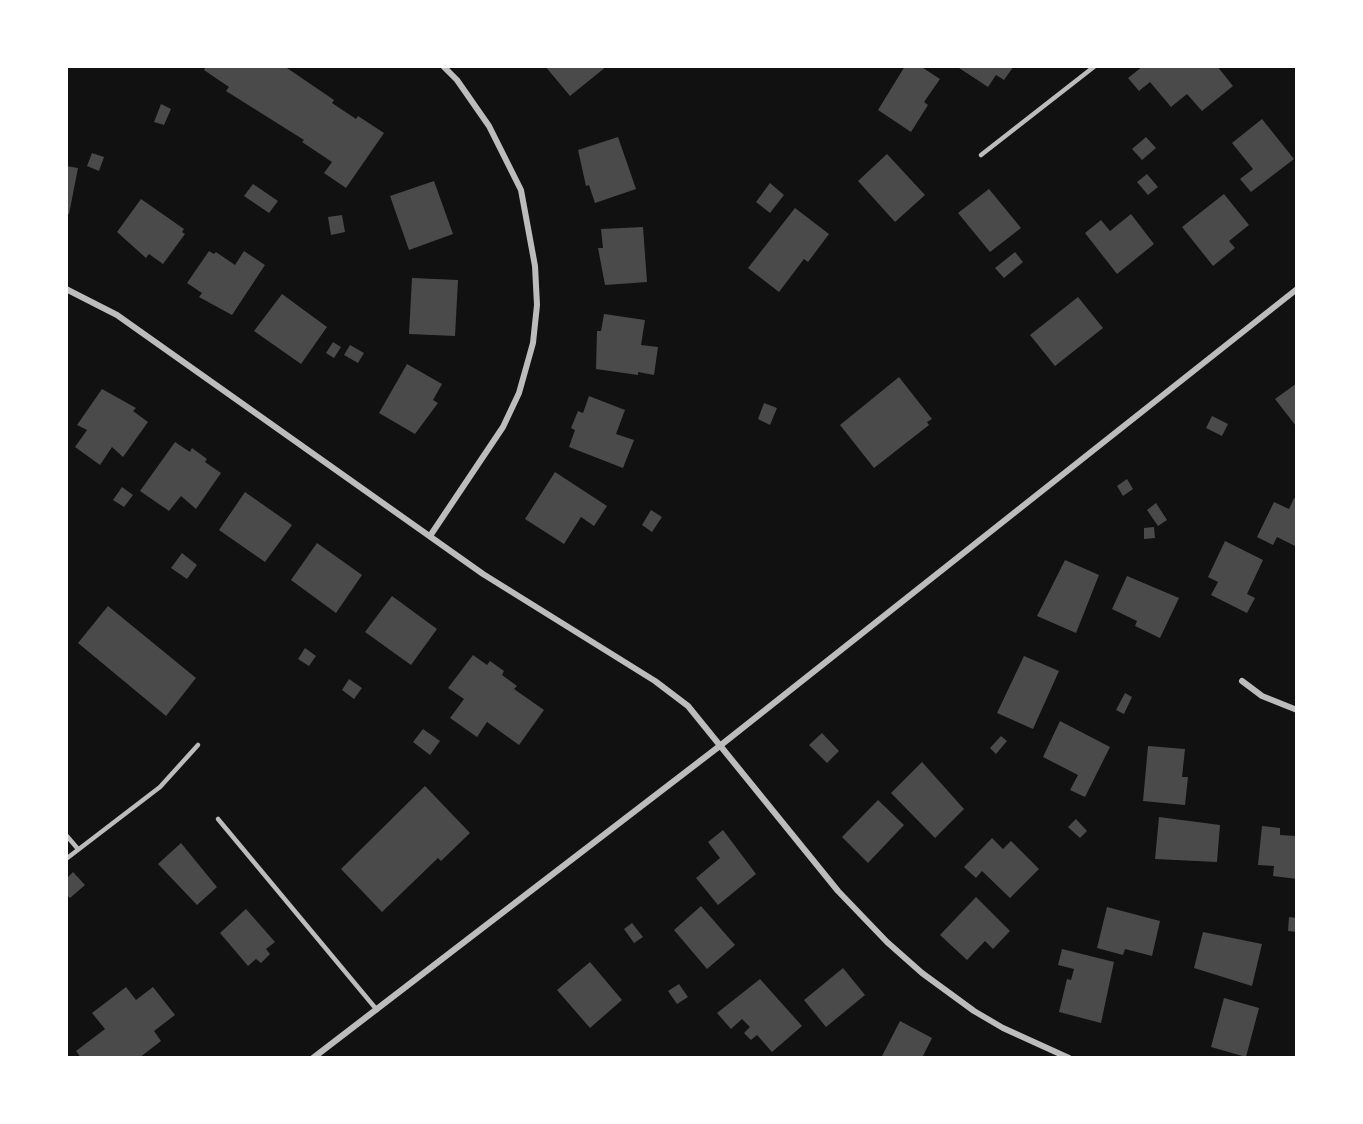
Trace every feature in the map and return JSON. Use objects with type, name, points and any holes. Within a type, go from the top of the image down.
[{"type":"street","points":[[430,536],[503,427],[519,393],[533,343],[537,305],[535,266],[521,190],[508,159],[489,126],[457,80],[443,66]]},
{"type":"street","points":[[66,289],[117,315],[501,586],[655,681],[688,706],[834,886],[886,942],[922,973],[974,1011],[1003,1028],[1069,1058]]},
{"type":"street","points":[[313,1058],[721,745],[1297,289]]},
{"type":"street","points":[[1242,681],[1262,696],[1297,710]]},
{"type":"lane","points":[[981,154],[1095,66]]},
{"type":"lane","points":[[66,859],[160,787],[198,745]]},
{"type":"lane","points":[[218,819],[377,1010]]},
{"type":"lane","points":[[66,835],[78,849]]},
{"type":"building","points":[[206,66],[284,66],[334,100],[332,103],[356,119],[358,116],[384,133],[346,188],[324,173],[332,162],[302,142],[304,140],[226,91],[229,87],[204,70]]},
{"type":"building","points":[[545,66],[607,66],[570,96]]},
{"type":"building","points":[[905,66],[920,66],[940,79],[924,102],[928,105],[911,132],[878,110]]},
{"type":"building","points":[[956,66],[1014,66],[1004,80],[996,75],[988,87]]},
{"type":"building","points":[[1143,66],[1217,66],[1233,86],[1202,111],[1187,94],[1171,107],[1150,82],[1139,91],[1128,78]]},
{"type":"building","points":[[161,104],[171,109],[164,125],[154,122]]},
{"type":"building","points":[[1262,119],[1294,159],[1251,192],[1240,179],[1253,169],[1232,143]]},
{"type":"building","points":[[618,137],[636,189],[595,203],[589,185],[586,186],[578,150]]},
{"type":"building","points":[[1146,137],[1156,148],[1142,160],[1132,149]]},
{"type":"building","points":[[92,153],[104,157],[99,171],[87,166]]},
{"type":"building","points":[[887,154],[925,195],[895,222],[858,181]]},
{"type":"building","points":[[66,166],[78,168],[69,214],[66,214]]},
{"type":"building","points":[[1147,174],[1158,187],[1148,195],[1137,182]]},
{"type":"building","points":[[434,181],[453,234],[409,250],[390,196]]},
{"type":"building","points":[[770,183],[784,195],[770,213],[756,202]]},
{"type":"building","points":[[253,184],[278,201],[269,213],[244,196]]},
{"type":"building","points":[[989,189],[1021,228],[990,252],[958,213]]},
{"type":"building","points":[[1224,194],[1249,225],[1229,241],[1235,248],[1213,266],[1182,227]]},
{"type":"building","points":[[141,199],[184,229],[182,232],[185,234],[163,264],[149,254],[146,258],[117,232]]},
{"type":"building","points":[[795,208],[829,234],[808,262],[804,259],[779,292],[748,268]]},
{"type":"building","points":[[1131,214],[1154,244],[1117,274],[1085,233],[1101,220],[1110,231]]},
{"type":"building","points":[[342,215],[345,232],[331,235],[328,217]]},
{"type":"building","points":[[643,227],[647,282],[605,285],[598,248],[603,248],[601,229]]},
{"type":"building","points":[[209,251],[214,254],[216,252],[235,265],[244,251],[265,265],[232,315],[199,297],[202,293],[187,283]]},
{"type":"building","points":[[1015,252],[1023,262],[1004,278],[995,268]]},
{"type":"building","points":[[412,278],[458,280],[455,336],[409,334]]},
{"type":"building","points":[[282,294],[327,327],[301,364],[254,331]]},
{"type":"building","points":[[1078,297],[1103,328],[1055,366],[1030,335]]},
{"type":"building","points":[[604,314],[645,320],[641,345],[658,347],[654,375],[596,369],[597,331],[601,331]]},
{"type":"building","points":[[333,342],[341,347],[334,358],[326,353]]},
{"type":"building","points":[[350,345],[364,353],[358,363],[344,355]]},
{"type":"building","points":[[407,364],[442,384],[433,400],[438,403],[415,434],[379,413]]},
{"type":"building","points":[[899,377],[932,419],[927,422],[929,425],[874,468],[840,425]]},
{"type":"building","points":[[1297,383],[1297,425],[1296,426],[1275,399]]},
{"type":"building","points":[[102,389],[136,408],[133,411],[148,422],[123,457],[112,447],[100,465],[75,447],[87,430],[77,425]]},
{"type":"building","points":[[589,396],[625,410],[616,434],[634,440],[623,468],[569,447],[575,430],[571,428],[578,411],[583,413]]},
{"type":"building","points":[[764,403],[777,408],[770,425],[758,419]]},
{"type":"building","points":[[1212,416],[1228,424],[1222,436],[1206,428]]},
{"type":"building","points":[[175,442],[190,452],[192,448],[207,459],[205,462],[221,473],[196,509],[181,496],[169,511],[140,491]]},
{"type":"building","points":[[555,472],[607,506],[594,526],[581,517],[564,544],[525,519]]},
{"type":"building","points":[[1127,479],[1133,489],[1123,496],[1117,486]]},
{"type":"building","points":[[122,487],[133,495],[124,507],[113,500]]},
{"type":"building","points":[[245,492],[292,525],[265,562],[219,530]]},
{"type":"building","points":[[1294,498],[1297,500],[1297,547],[1277,537],[1273,545],[1257,537],[1274,502],[1289,509]]},
{"type":"building","points":[[1156,503],[1167,520],[1158,526],[1147,510]]},
{"type":"building","points":[[651,510],[662,517],[652,532],[642,525]]},
{"type":"building","points":[[1154,527],[1155,538],[1144,539],[1144,528]]},
{"type":"building","points":[[1225,541],[1263,560],[1247,594],[1255,598],[1247,613],[1211,595],[1218,582],[1208,577]]},
{"type":"building","points":[[317,543],[362,575],[336,613],[291,580]]},
{"type":"building","points":[[182,553],[197,565],[187,579],[171,568]]},
{"type":"building","points":[[1065,560],[1099,575],[1076,633],[1037,616]]},
{"type":"building","points":[[1127,576],[1179,598],[1160,638],[1135,626],[1137,621],[1112,609]]},
{"type":"building","points":[[392,596],[437,629],[411,665],[365,632]]},
{"type":"building","points":[[108,606],[196,678],[166,716],[78,643]]},
{"type":"building","points":[[305,648],[316,656],[309,666],[298,659]]},
{"type":"building","points":[[473,655],[487,665],[490,661],[504,671],[502,675],[517,686],[514,689],[544,710],[519,745],[487,722],[477,737],[450,718],[464,699],[448,688]]},
{"type":"building","points":[[1024,656],[1059,671],[1033,729],[997,713]]},
{"type":"building","points":[[349,679],[362,688],[354,699],[342,690]]},
{"type":"building","points":[[1125,693],[1132,697],[1124,714],[1116,710]]},
{"type":"building","points":[[1060,721],[1110,747],[1085,797],[1070,790],[1078,775],[1043,757]]},
{"type":"building","points":[[423,729],[440,741],[430,755],[413,742]]},
{"type":"building","points":[[822,733],[839,751],[827,763],[809,745]]},
{"type":"building","points":[[1001,736],[1007,741],[996,754],[990,748]]},
{"type":"building","points":[[1148,746],[1185,749],[1182,777],[1188,777],[1185,805],[1143,801]]},
{"type":"building","points":[[922,762],[964,809],[935,838],[891,793]]},
{"type":"building","points":[[425,786],[470,833],[441,861],[438,858],[382,912],[341,869]]},
{"type":"building","points":[[878,800],[904,825],[868,863],[842,837]]},
{"type":"building","points":[[1159,817],[1220,825],[1217,862],[1155,859]]},
{"type":"building","points":[[1076,819],[1087,831],[1080,838],[1068,827]]},
{"type":"building","points":[[1262,826],[1280,828],[1280,835],[1297,836],[1297,879],[1273,876],[1274,866],[1258,865]]},
{"type":"building","points":[[723,830],[756,874],[718,905],[696,878],[720,858],[708,842]]},
{"type":"building","points":[[992,838],[1003,849],[1011,841],[1039,869],[1010,898],[982,871],[976,878],[964,867]]},
{"type":"building","points":[[181,843],[217,887],[197,905],[158,864]]},
{"type":"building","points":[[73,872],[85,885],[70,898],[66,894],[66,879]]},
{"type":"building","points":[[976,897],[1010,931],[993,949],[985,941],[967,960],[940,935]]},
{"type":"building","points":[[701,906],[735,945],[707,969],[674,930]]},
{"type":"building","points":[[1107,907],[1160,921],[1152,956],[1125,949],[1123,955],[1097,948]]},
{"type":"building","points":[[246,909],[275,942],[266,949],[270,954],[261,963],[256,959],[248,966],[220,933]]},
{"type":"building","points":[[1289,917],[1297,918],[1297,932],[1288,931]]},
{"type":"building","points":[[632,923],[643,937],[634,943],[624,929]]},
{"type":"building","points":[[1203,932],[1262,944],[1252,986],[1194,968]]},
{"type":"building","points":[[1062,949],[1114,962],[1101,1023],[1059,1012],[1067,979],[1071,980],[1074,969],[1058,965]]},
{"type":"building","points":[[590,962],[622,1000],[590,1028],[557,990]]},
{"type":"building","points":[[843,968],[865,995],[826,1027],[804,1000]]},
{"type":"building","points":[[760,979],[802,1026],[772,1052],[757,1035],[751,1040],[744,1033],[750,1027],[742,1019],[731,1029],[717,1013]]},
{"type":"building","points":[[679,984],[688,997],[677,1004],[668,991]]},
{"type":"building","points":[[126,987],[136,1000],[153,987],[175,1015],[154,1031],[161,1041],[139,1058],[81,1058],[76,1051],[105,1029],[92,1013]]},
{"type":"building","points":[[1224,998],[1259,1008],[1246,1057],[1211,1047]]},
{"type":"building","points":[[900,1021],[932,1038],[922,1058],[881,1058]]}]
